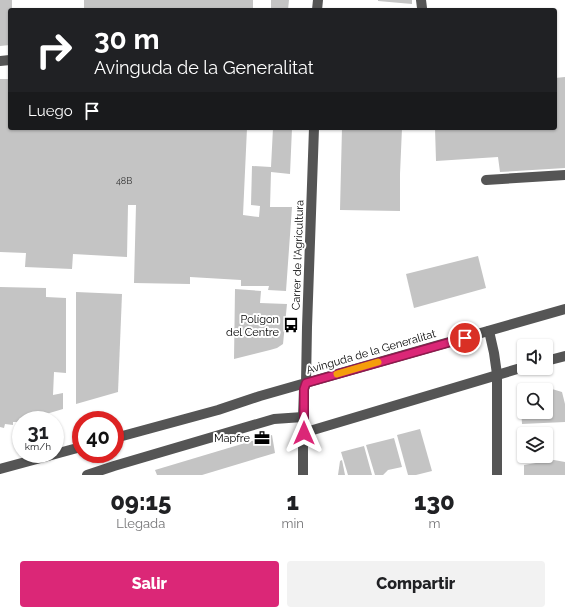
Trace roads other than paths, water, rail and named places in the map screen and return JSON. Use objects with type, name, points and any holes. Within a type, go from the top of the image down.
[{"type":"street","name":"Carrer de l'Agricultura","points":[[303,475],[303,417],[304,389],[306,383],[314,130]]},
{"type":"street","points":[[486,180],[565,175]]},
{"type":"street","name":"Avinguda de la Generalitat","points":[[124,436],[218,410],[306,383],[565,309]]},
{"type":"street","points":[[489,331],[497,374],[497,475]]},
{"type":"street","points":[[553,359],[565,356]]},
{"type":"street","points":[[304,433],[517,369]]},
{"type":"street","points":[[89,475],[114,466],[274,419],[303,417]]},
{"type":"street","points":[[0,469],[72,449]]},
{"type":"place","name":"Polígon del Centre","points":[[291,325]]},
{"type":"place","name":"Mapfre","points":[[262,438]]}]
